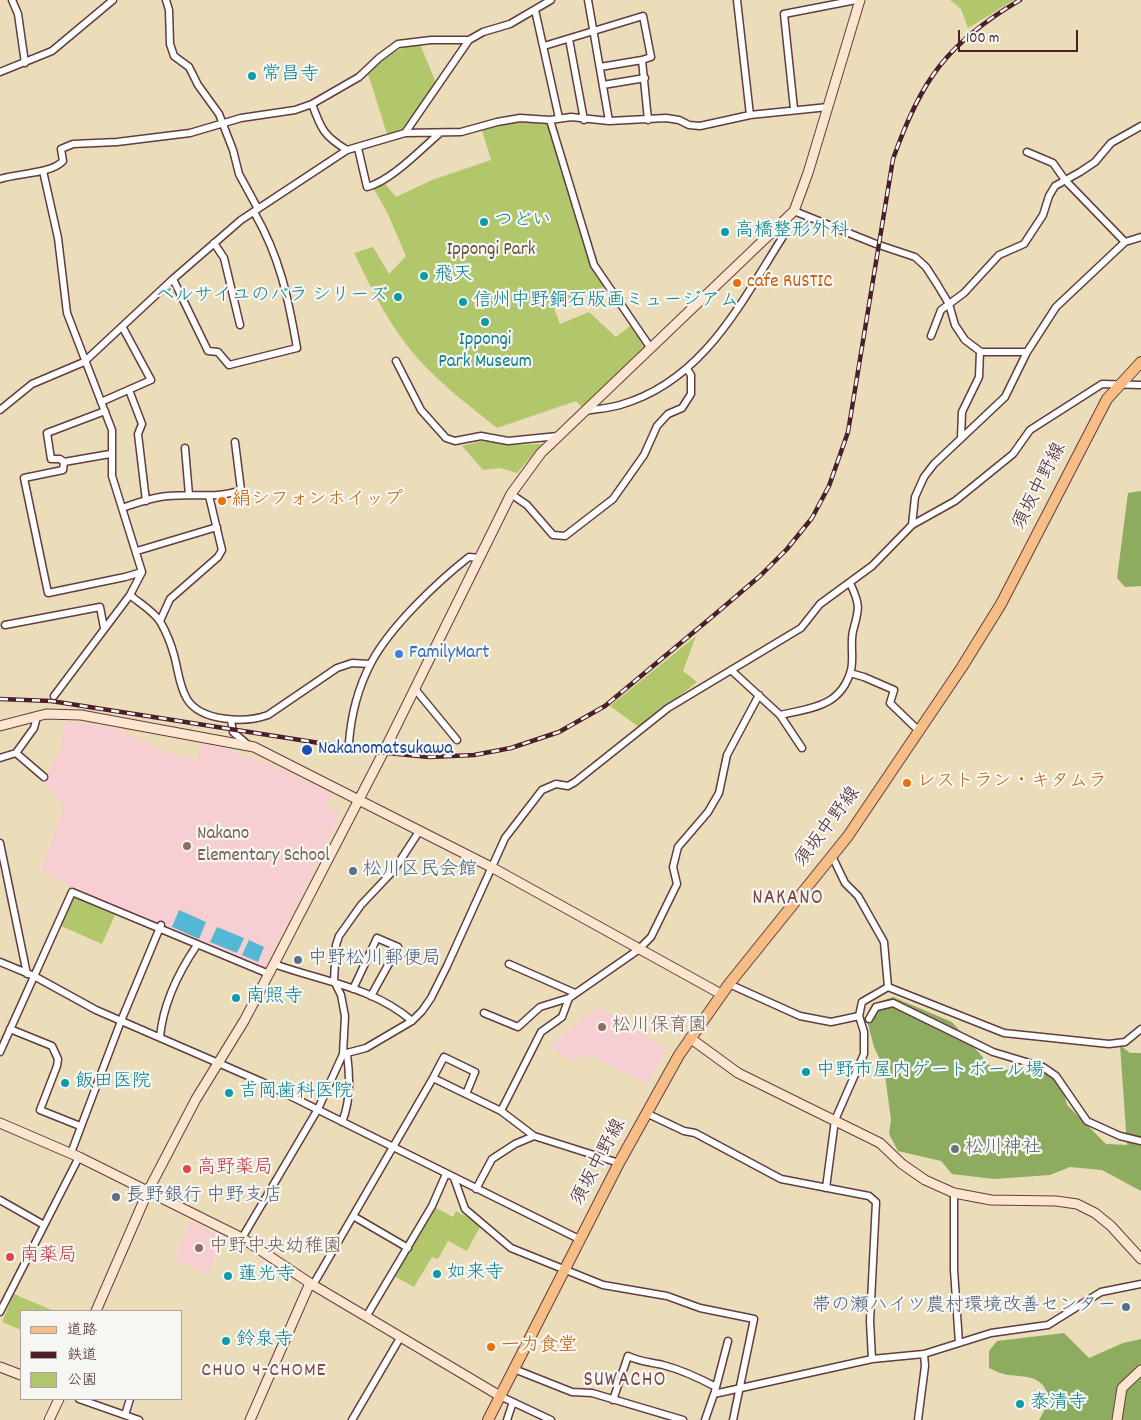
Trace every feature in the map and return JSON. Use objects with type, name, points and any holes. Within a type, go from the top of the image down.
[{"type":"main road","name":"須坂中野線","points":[[488,1420],[619,1163],[690,1038],[721,994],[853,830],[1001,604],[1107,399],[1141,362]]},
{"type":"street","points":[[12,0],[18,14],[25,63]]},
{"type":"street","points":[[0,72],[52,51],[113,0]]},
{"type":"street","points":[[166,0],[169,10],[170,44],[174,56],[189,67],[198,85],[219,114],[233,150],[239,174],[271,241],[285,286],[297,348],[230,365],[218,352],[208,351],[173,279]]},
{"type":"street","points":[[404,133],[469,40],[484,32],[510,24],[551,0]]},
{"type":"street","points":[[588,0],[610,121]]},
{"type":"street","points":[[737,0],[750,115]]},
{"type":"street","points":[[96,1310],[148,1191],[217,1062],[244,1020],[269,974],[415,689],[511,494],[542,452],[558,436],[794,211],[828,107],[858,0],[784,14],[794,109]]},
{"type":"street","points":[[535,10],[558,118]]},
{"type":"street","points":[[544,46],[643,16],[651,58],[600,67]]},
{"type":"street","points":[[569,39],[584,120]]},
{"type":"street","points":[[0,178],[18,173],[43,171],[58,166],[63,160],[61,149],[66,146],[167,137],[222,125],[241,118],[295,110],[312,104],[359,77],[379,58],[398,44],[431,40],[469,40]]},
{"type":"street","points":[[642,60],[648,120]]},
{"type":"street","points":[[603,85],[645,78]]},
{"type":"street","points":[[312,104],[321,130],[329,139],[347,150]]},
{"type":"street","points":[[0,410],[32,384],[84,362],[214,243],[256,210],[347,150],[404,133],[461,132],[520,118],[610,121],[666,118],[700,126],[750,115],[828,107]]},
{"type":"street","points":[[550,120],[594,265],[650,347]]},
{"type":"street","points":[[931,336],[941,310],[964,293],[999,255],[1024,244],[1043,215],[1049,196],[1055,186],[1094,162],[1112,143],[1141,126]]},
{"type":"street","points":[[358,148],[367,187],[378,183],[440,133]]},
{"type":"street","points":[[1027,152],[1053,162],[1065,180],[1125,242]]},
{"type":"street","points":[[43,171],[58,238],[67,313],[84,362],[112,430],[110,454],[112,476],[142,572],[130,595],[54,696]]},
{"type":"street","points":[[794,211],[915,257],[926,267],[949,304],[955,325],[965,340],[980,351],[1027,352]]},
{"type":"street","points":[[586,410],[620,405],[656,389],[687,369],[712,345],[734,315],[784,235],[778,227]]},
{"type":"street","points":[[912,525],[915,497],[924,477],[961,438],[1005,397],[1027,352],[1056,307],[1125,242],[1141,237]]},
{"type":"street","points":[[214,243],[224,258],[240,325]]},
{"type":"street","points":[[101,402],[151,380],[123,328]]},
{"type":"street","points":[[961,438],[962,412],[979,377],[980,351]]},
{"type":"street","points":[[396,361],[421,410],[446,438],[455,441],[481,436],[508,441],[558,436]]},
{"type":"street","points":[[511,494],[528,505],[554,535],[565,536],[613,499],[644,454],[657,426],[668,414],[682,408],[691,394],[691,375],[687,369]]},
{"type":"street","points":[[242,1238],[318,1109],[345,1054],[366,1048],[412,1022],[432,998],[493,868],[505,838],[542,790],[556,784],[568,786],[575,782],[668,708],[697,688],[801,628],[820,604],[872,566],[912,525],[955,501],[1013,454],[1030,430],[1102,384],[1141,385]]},
{"type":"street","points":[[128,390],[142,424],[138,434],[146,501]]},
{"type":"street","points":[[105,411],[47,433],[51,459],[60,459],[64,462],[110,454]]},
{"type":"street","points":[[122,508],[160,497],[209,496],[230,494],[241,490],[235,442]]},
{"type":"street","points":[[184,448],[189,495]]},
{"type":"street","points":[[64,462],[62,470],[24,478],[48,593],[142,572]]},
{"type":"street","points":[[160,621],[170,599],[218,557],[222,550],[209,496]]},
{"type":"street","points":[[137,551],[216,527]]},
{"type":"street","points":[[349,743],[354,705],[370,664],[380,648],[430,592],[470,557],[480,558]]},
{"type":"street","points":[[780,714],[824,706],[837,695],[850,673],[853,631],[859,610],[850,583]]},
{"type":"street","points":[[130,595],[160,621],[174,654],[187,700],[209,714],[231,720],[255,720],[268,716],[337,668],[352,664],[370,664]]},
{"type":"street","points":[[5,625],[100,607],[104,628]]},
{"type":"street","points":[[731,670],[780,714],[802,748]]},
{"type":"street","points":[[850,673],[894,690],[890,702],[919,731]]},
{"type":"street","points":[[415,689],[457,740]]},
{"type":"street","points":[[484,1013],[518,1026],[540,1007],[569,998],[638,950],[651,937],[677,884],[673,867],[678,847],[708,812],[719,793],[727,754],[758,695]]},
{"type":"street","points":[[0,726],[46,714],[81,716],[248,745]]},
{"type":"street","points":[[0,758],[16,753],[34,728],[37,717]]},
{"type":"street","points":[[231,720],[233,732],[248,745],[493,868],[638,950],[721,994]]},
{"type":"street","points":[[16,753],[44,777]]},
{"type":"street","points":[[342,1122],[347,1111],[350,1073],[345,1054],[344,1006],[334,981],[336,945],[339,936],[361,905],[394,870],[420,830]]},
{"type":"street","points":[[0,843],[27,974]]},
{"type":"street","points":[[832,856],[845,883],[858,896],[884,942],[888,987]]},
{"type":"street","points":[[0,1052],[72,892],[269,974]]},
{"type":"street","points":[[0,1312],[44,1225],[75,1155],[80,1126],[160,928]]},
{"type":"street","points":[[353,989],[377,938],[398,947],[371,996]]},
{"type":"street","points":[[160,1037],[166,1005],[183,965],[197,945]]},
{"type":"street","points":[[0,962],[34,976],[96,1010],[217,1062],[318,1109],[580,1239]]},
{"type":"street","points":[[274,964],[334,981],[371,996],[398,1010],[412,1022]]},
{"type":"street","points":[[509,964],[575,993]]},
{"type":"street","points":[[729,984],[800,1016],[831,1022],[859,1016]]},
{"type":"street","points":[[826,1188],[835,1120],[864,1054],[864,1032],[859,1016],[862,1002],[888,987]]},
{"type":"street","points":[[888,987],[1004,1033],[1109,1044],[1125,1042],[1141,1029]]},
{"type":"street","points":[[501,1111],[541,1032],[562,1017],[569,998]]},
{"type":"street","points":[[869,1019],[876,1007],[893,1004],[992,1052],[1043,1067],[1056,1076],[1086,1121],[1120,1136],[1141,1141]]},
{"type":"street","points":[[10,1029],[52,1046],[58,1059],[57,1066],[40,1110],[80,1126]]},
{"type":"street","points":[[690,1038],[738,1073],[880,1143],[902,1164],[925,1180],[954,1193],[991,1200],[1056,1201],[1077,1204],[1112,1226],[1141,1259]]},
{"type":"street","points":[[250,1420],[311,1284],[394,1148],[444,1057],[475,1072],[466,1094]]},
{"type":"street","points":[[433,1078],[501,1111],[534,1136],[619,1163]]},
{"type":"street","points":[[646,1113],[684,1131],[695,1133],[781,1179],[869,1196],[876,1202],[870,1321],[872,1360]]},
{"type":"street","points":[[0,1123],[75,1155],[242,1238],[366,1318],[500,1396],[551,1420]]},
{"type":"street","points":[[476,1189],[492,1159],[515,1144],[534,1136]]},
{"type":"street","points":[[366,1318],[432,1206],[446,1174]]},
{"type":"street","points":[[454,1178],[465,1209],[511,1248],[565,1271],[616,1288],[667,1296],[700,1308],[754,1318],[733,1420]]},
{"type":"street","points":[[954,1193],[954,1270],[959,1343]]},
{"type":"street","points":[[0,1200],[44,1225]]},
{"type":"street","points":[[353,1216],[408,1248]]},
{"type":"street","points":[[714,1394],[872,1360],[924,1354],[991,1333],[1048,1324],[1101,1292],[1141,1284]]},
{"type":"street","points":[[352,1420],[400,1338]]},
{"type":"street","points":[[705,1420],[728,1341]]},
{"type":"street","points":[[918,1420],[925,1366],[924,1354]]},
{"type":"street","points":[[613,1400],[628,1356],[643,1363],[662,1365],[694,1376],[716,1387]]},
{"type":"street","points":[[0,1367],[20,1375]]},
{"type":"street","points":[[514,1369],[572,1392],[592,1393],[683,1420]]},
{"type":"street","points":[[1117,1420],[1122,1388],[1141,1370]]},
{"type":"street","points":[[49,1420],[59,1400]]},
{"type":"street","points":[[82,1400],[132,1418],[130,1400]]},
{"type":"street","points":[[507,1420],[513,1402]]},
{"type":"shaded area","name":"Nakano Elementary School","points":[[64,721],[114,728],[170,753],[197,761],[203,742],[273,765],[333,794],[327,806],[339,812],[337,821],[293,913],[263,969],[74,889],[41,871],[64,806],[44,783],[62,745]]},
{"type":"shaded area","name":"松川保育園","points":[[598,1007],[667,1049],[647,1084],[588,1054],[570,1061],[550,1046]]},
{"type":"shaded area","name":"中野中央幼稚園","points":[[190,1222],[224,1237],[208,1274],[174,1259]]},
{"type":"green space","points":[[950,0],[1014,0],[968,28],[961,9]]},
{"type":"green space","points":[[420,44],[436,83],[401,133],[388,137],[368,74],[386,58],[398,51]]},
{"type":"green space","name":"Ippongi Park","points":[[550,120],[589,252],[608,285],[554,308],[560,324],[589,312],[616,337],[634,323],[650,347],[586,411],[576,401],[497,428],[439,380],[411,351],[384,311],[354,253],[373,247],[389,274],[406,256],[386,210],[372,186],[382,180],[396,197],[432,180],[491,160],[481,127],[497,122]]},
{"type":"green space","points":[[481,441],[509,445],[542,444],[517,473],[500,468],[483,470],[462,446]]},
{"type":"green space","points":[[1141,491],[1141,586],[1125,587],[1117,578],[1128,493]]},
{"type":"green space","points":[[696,636],[683,671],[697,682],[640,728],[610,706]]},
{"type":"green space","points":[[74,897],[115,915],[102,944],[61,926]]},
{"type":"green space","points":[[893,997],[952,1022],[993,1069],[1042,1072],[1061,1081],[1067,1105],[1106,1144],[1127,1145],[1120,1045],[1130,1053],[1141,1053],[1141,1191],[1102,1170],[1070,1167],[1050,1175],[994,1179],[952,1174],[941,1161],[898,1151],[889,1134],[891,1120],[884,1068],[874,1047],[866,1017],[872,1004]]},
{"type":"green space","points":[[432,1206],[453,1217],[456,1211],[481,1225],[467,1251],[448,1241],[438,1259],[432,1257],[414,1287],[392,1275]]},
{"type":"green space","points":[[14,1294],[52,1310],[20,1310],[20,1330],[2,1322]]},
{"type":"green space","points":[[1064,1333],[1089,1358],[1123,1343],[1141,1339],[1141,1420],[1039,1420],[1044,1411],[1048,1395],[1042,1384],[1032,1378],[1006,1375],[989,1368],[989,1351],[997,1341]]},
{"type":"water","points":[[179,910],[206,922],[199,939],[172,927]]},
{"type":"water","points":[[217,927],[244,938],[237,953],[210,942]]},
{"type":"water","points":[[249,940],[264,947],[258,962],[242,955]]},
{"type":"railway","points":[[0,699],[51,701],[377,752],[429,757],[474,755],[511,748],[559,732],[605,706],[760,576],[787,549],[812,518],[829,486],[848,432],[893,159],[904,131],[926,85],[955,48],[973,32],[1020,0]]},
{"type":"place","name":"常昌寺","points":[[252,76]]},
{"type":"place","name":"つどい","points":[[484,222]]},
{"type":"place","name":"高橋整形外科","points":[[725,232]]},
{"type":"place","name":"飛天","points":[[424,276]]},
{"type":"place","name":"cafe RUSTIC","points":[[737,283]]},
{"type":"place","name":"ベルサイユのバラ シリーズ","points":[[398,297]]},
{"type":"place","name":"信州中野銅石版画ミュージアム","points":[[463,302]]},
{"type":"place","name":"Ippongi Park Museum","points":[[485,322]]},
{"type":"place","name":"絹シフォンホイップ","points":[[222,501]]},
{"type":"place","name":"FamilyMart","points":[[399,654]]},
{"type":"place","name":"Nakanomatsukawa","points":[[307,750]]},
{"type":"place","name":"レストラン・キタムラ","points":[[907,783]]},
{"type":"place","name":"Nakano Elementary School","points":[[187,846]]},
{"type":"place","name":"松川区民会館","points":[[353,871]]},
{"type":"place","name":"中野松川郵便局","points":[[298,960]]},
{"type":"place","name":"南照寺","points":[[236,998]]},
{"type":"place","name":"松川保育園","points":[[602,1027]]},
{"type":"place","name":"中野市屋内ゲートボール場","points":[[806,1072]]},
{"type":"place","name":"飯田医院","points":[[65,1083]]},
{"type":"place","name":"吉岡歯科医院","points":[[229,1093]]},
{"type":"place","name":"松川神社","points":[[955,1149]]},
{"type":"place","name":"高野薬局","points":[[187,1169]]},
{"type":"place","name":"長野銀行 中野支店","points":[[116,1197]]},
{"type":"place","name":"中野中央幼稚園","points":[[199,1248]]},
{"type":"place","name":"南薬局","points":[[10,1257]]},
{"type":"place","name":"如来寺","points":[[437,1274]]},
{"type":"place","name":"蓮光寺","points":[[228,1276]]},
{"type":"place","name":"帯の瀬ハイツ農村環境改善センター","points":[[1126,1307]]},
{"type":"place","name":"鈴泉寺","points":[[226,1341]]},
{"type":"place","name":"一力食堂","points":[[491,1347]]},
{"type":"place","name":"泰清寺","points":[[1020,1404]]},
{"type":"district","name":"NAKANO","points":[[788,900]]},
{"type":"district","name":"CHUO 4-CHOME","points":[[264,1372]]},
{"type":"district","name":"SUWACHO","points":[[625,1382]]}]
